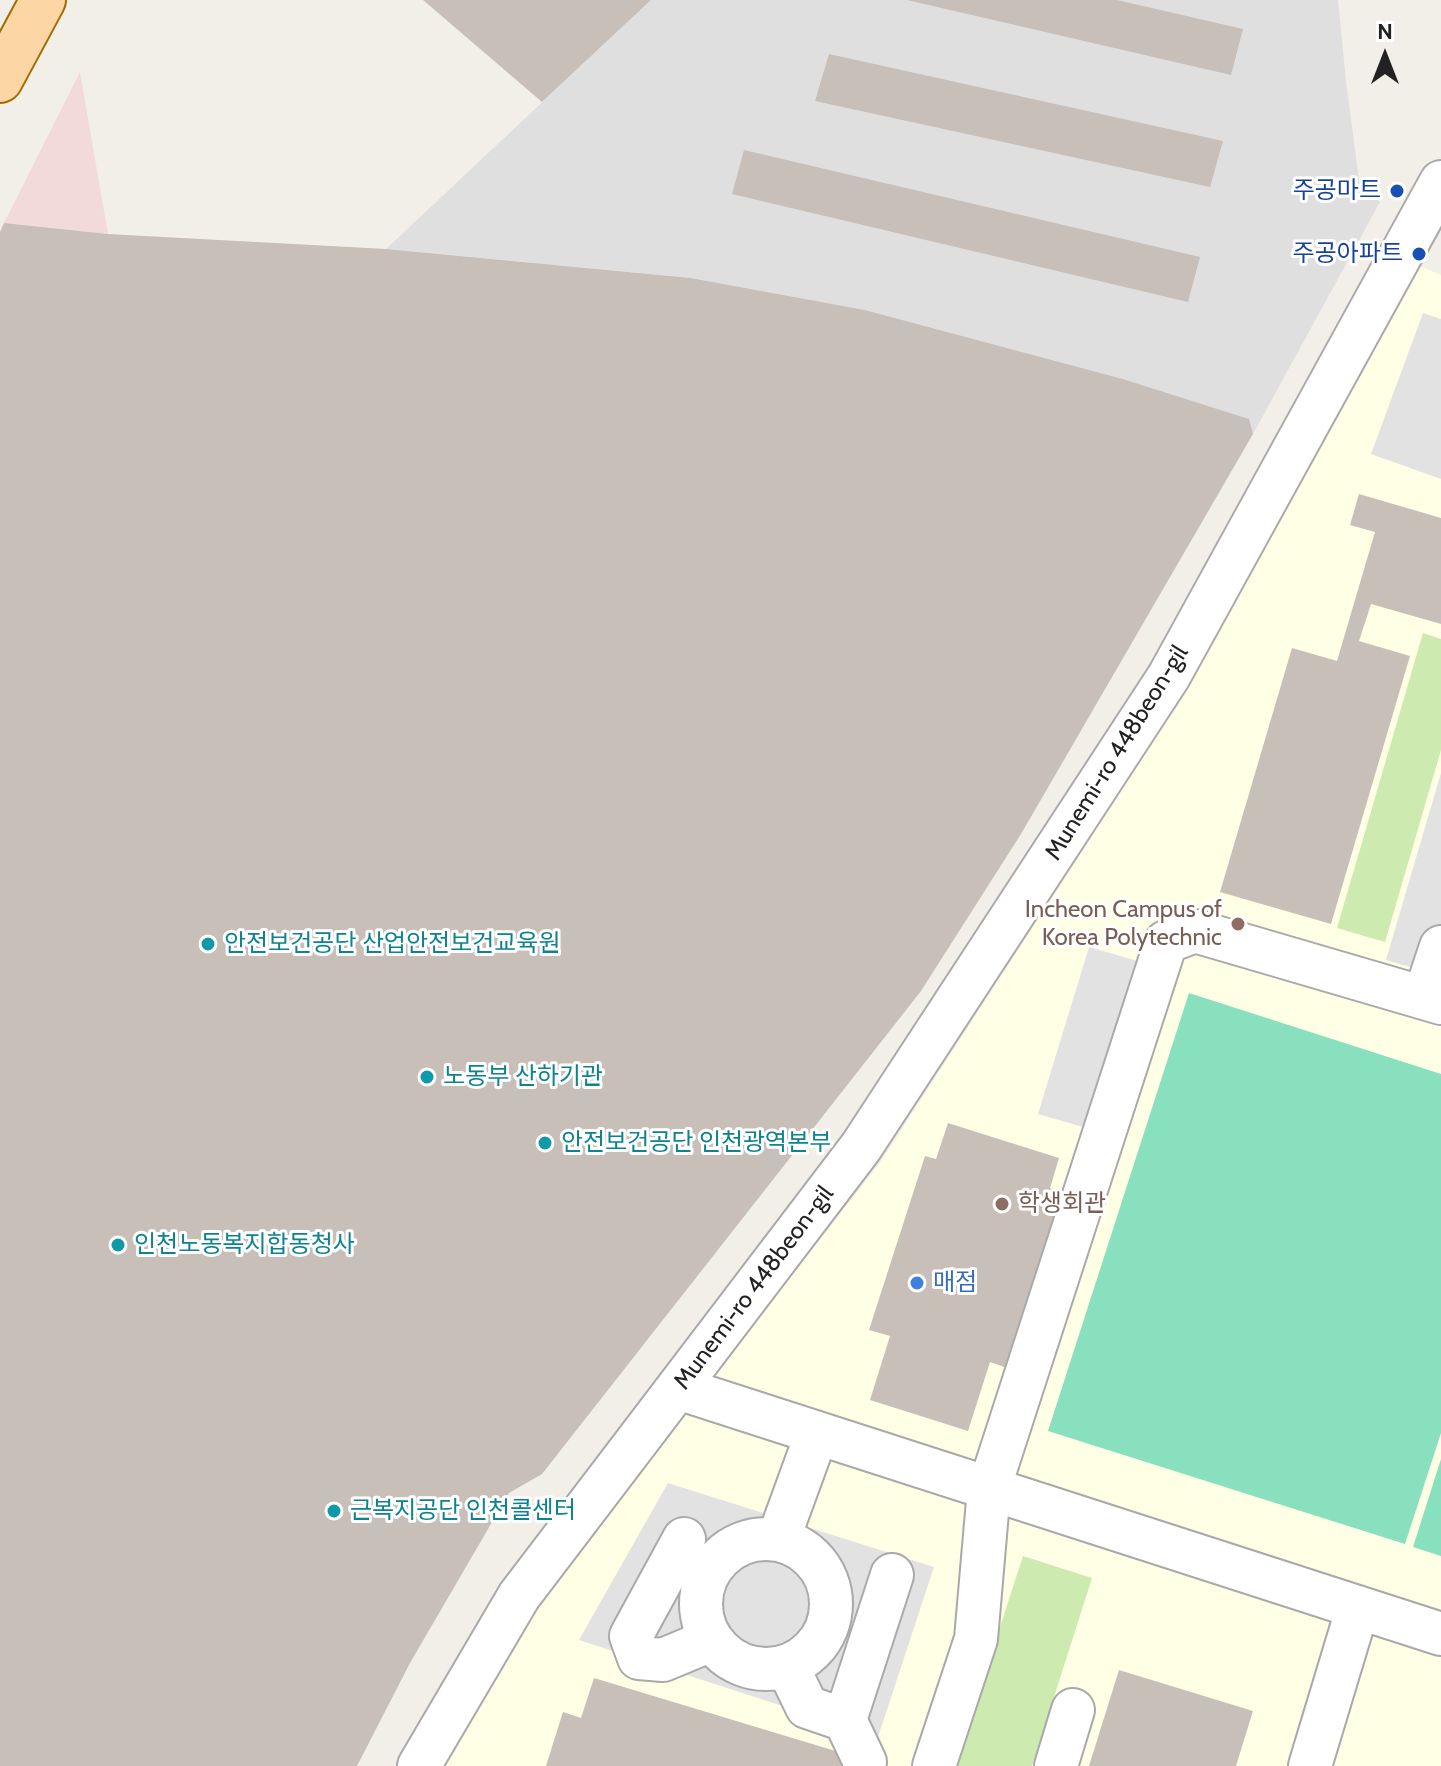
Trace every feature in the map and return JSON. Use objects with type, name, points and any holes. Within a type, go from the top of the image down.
[{"type":"main road","points":[[0,80],[43,0]]},
{"type":"street","name":"Munemi-ro 448beon-gil","points":[[419,1766],[519,1596],[861,1147],[1169,676],[1441,182]]},
{"type":"street","points":[[934,1766],[976,1639],[989,1489],[1166,942],[1195,931],[1432,1001],[1441,947]]},
{"type":"street","points":[[678,1388],[1441,1634]]},
{"type":"street","points":[[778,1540],[817,1433]]},
{"type":"street","points":[[684,1539],[631,1636],[639,1658],[663,1660],[711,1640]]},
{"type":"street","points":[[757,1539],[778,1540],[798,1547],[815,1561],[826,1579],[831,1600],[829,1621],[821,1640],[806,1656],[787,1666],[766,1670],[745,1666],[726,1656],[711,1640],[702,1620],[700,1599],[706,1577],[718,1559],[735,1546],[757,1539]]},
{"type":"street","points":[[864,1766],[865,1762],[845,1720],[892,1575]]},
{"type":"street","points":[[1310,1766],[1358,1607]]},
{"type":"street","points":[[787,1666],[807,1707],[845,1720]]},
{"type":"street","points":[[1056,1766],[1073,1710]]},
{"type":"shaded area","points":[[651,0],[1338,0],[1360,188],[1380,202],[1253,434],[1248,419],[1123,379],[865,310],[691,278],[386,249]]},
{"type":"shaded area","points":[[80,72],[108,234],[4,223]]},
{"type":"shaded area","name":"Incheon Campus of Korea Polytechnic","points":[[1420,266],[1441,275],[1441,1766],[441,1766],[531,1608],[880,1163],[1189,686]]},
{"type":"shaded area","points":[[1423,313],[1441,319],[1441,479],[1371,454]]},
{"type":"shaded area","points":[[1441,773],[1441,976],[1386,960]]},
{"type":"shaded area","points":[[1089,947],[1141,962],[1090,1129],[1038,1114]]},
{"type":"shaded area","points":[[668,1483],[934,1567],[878,1737],[579,1640]]},
{"type":"green space","points":[[1423,633],[1441,639],[1441,750],[1385,942],[1337,928]]},
{"type":"green space","points":[[1189,993],[1441,1074],[1441,1433],[1405,1544],[1048,1431]]},
{"type":"green space","points":[[1441,1459],[1441,1556],[1413,1547]]},
{"type":"green space","points":[[1023,1556],[1092,1578],[1032,1766],[955,1766]]},
{"type":"building","points":[[423,0],[651,0],[542,102]]},
{"type":"building","points":[[907,0],[1117,0],[1243,29],[1231,75]]},
{"type":"building","points":[[829,54],[1223,141],[1210,187],[815,101]]},
{"type":"building","points":[[744,150],[1200,257],[1188,302],[732,194]]},
{"type":"building","name":"노동부 산하기관","points":[[4,223],[108,234],[386,249],[691,278],[865,310],[1123,379],[1249,419],[1253,434],[1021,834],[921,991],[542,1474],[509,1493],[410,1663],[357,1766],[0,1766],[0,232]]},
{"type":"building","points":[[1359,494],[1441,518],[1441,624],[1371,604],[1359,641],[1410,656],[1331,924],[1220,892],[1292,648],[1337,661],[1375,532],[1350,525]]},
{"type":"building","name":"학생회관","points":[[948,1123],[1059,1158],[1050,1188],[1063,1192],[1007,1368],[990,1362],[968,1431],[870,1400],[890,1336],[869,1330],[925,1156],[936,1159]]},
{"type":"building","points":[[1119,1670],[1253,1711],[1236,1766],[1089,1766]]},
{"type":"building","points":[[594,1678],[852,1756],[849,1766],[546,1766],[563,1712],[581,1718]]},
{"type":"place","name":"주공마트","points":[[1397,191]]},
{"type":"place","name":"주공아파트","points":[[1419,254]]},
{"type":"place","name":"Incheon Campus of Korea Polytechnic","points":[[1238,924]]},
{"type":"place","name":"안전보건공단 산업안전보건교육원","points":[[208,944]]},
{"type":"place","name":"노동부 산하기관","points":[[427,1077]]},
{"type":"place","name":"안전보건공단 인천광역본부","points":[[545,1143]]},
{"type":"place","name":"학생회관","points":[[1002,1204]]},
{"type":"place","name":"인천노동복지합동청사","points":[[118,1245]]},
{"type":"place","name":"매점","points":[[917,1283]]},
{"type":"place","name":"근복지공단 인천콜센터","points":[[334,1511]]}]
